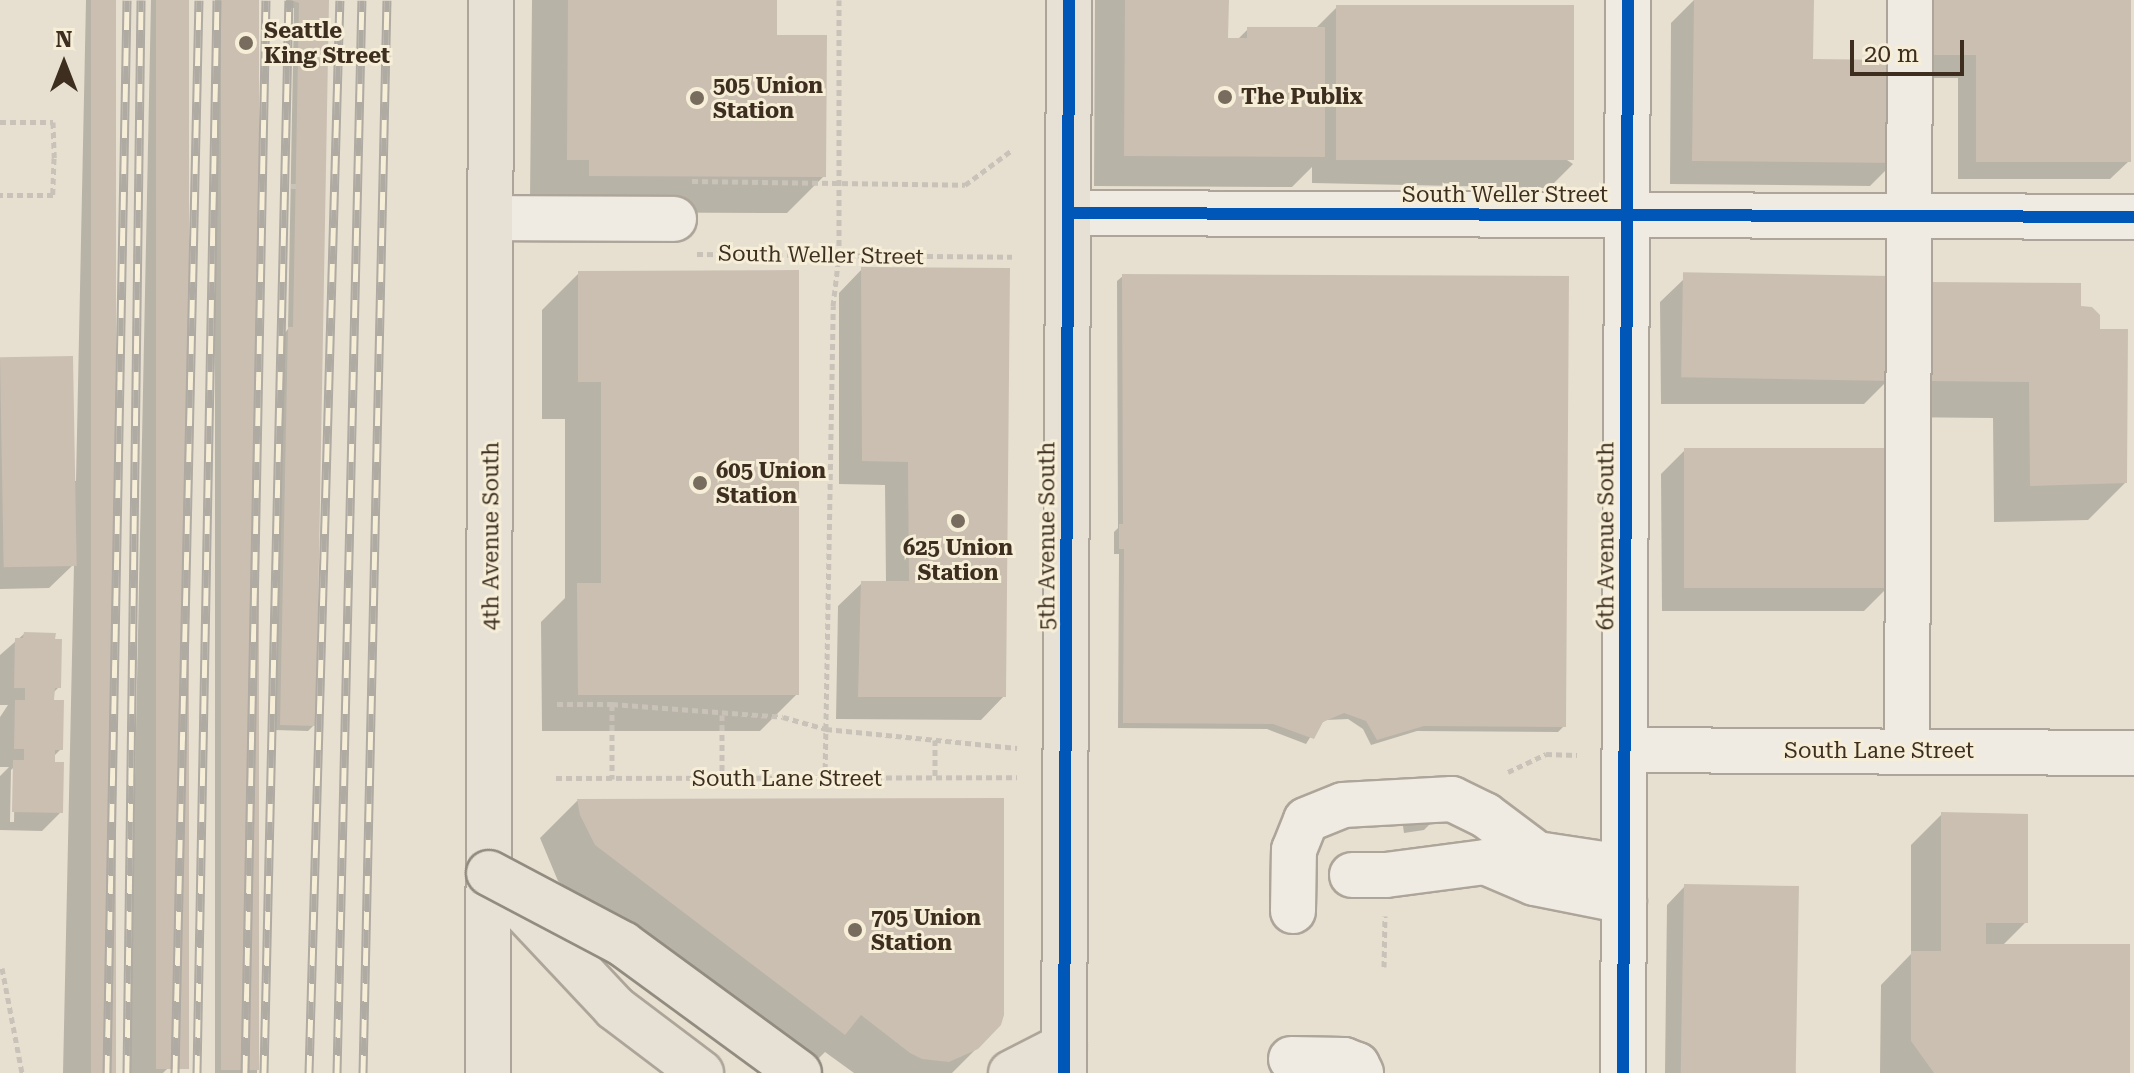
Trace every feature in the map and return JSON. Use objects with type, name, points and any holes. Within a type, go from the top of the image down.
[{"type":"main road","name":"4th Avenue South","points":[[488,1073],[491,0]]},
{"type":"main road","name":"5th Avenue South","points":[[1064,1060],[1069,0]]},
{"type":"main road","points":[[489,873],[615,1008],[701,1073]]},
{"type":"main road","points":[[489,873],[623,944],[799,1073]]},
{"type":"main road","points":[[1011,1073],[1064,1060]]},
{"type":"street","name":"6th Avenue South","points":[[1623,1073],[1628,0]]},
{"type":"street","points":[[1907,752],[1910,0]]},
{"type":"street","name":"South Weller Street","points":[[1068,213],[2134,217]]},
{"type":"street","points":[[492,218],[681,218]]},
{"type":"street","name":"South Lane Street","points":[[1625,750],[2134,753]]},
{"type":"street","points":[[1452,799],[1485,815],[1537,854],[1623,884],[1534,883],[1485,862],[1386,875],[1352,875],[1313,891],[1293,911],[1294,850],[1306,820],[1343,805],[1452,799]]},
{"type":"street","points":[[1291,1059],[1344,1060],[1357,1065],[1361,1073]]},
{"type":"path","points":[[825,779],[833,306],[839,255],[839,0]]},
{"type":"path","points":[[0,122],[53,122],[53,195],[0,195]]},
{"type":"path","points":[[681,218],[838,182],[965,185],[1012,150]]},
{"type":"path","points":[[612,704],[612,779]]},
{"type":"path","points":[[722,715],[722,780]]},
{"type":"path","points":[[935,740],[935,777]]},
{"type":"path","points":[[1508,772],[1546,754],[1577,755]]},
{"type":"path","points":[[1384,967],[1385,903]]},
{"type":"path","points":[[2,968],[22,1073]]},
{"type":"building","points":[[91,0],[116,0],[116,1073],[91,1073]]},
{"type":"building","points":[[156,0],[189,0],[189,1069],[156,1069]]},
{"type":"building","points":[[221,0],[259,0],[259,1070],[221,1070]]},
{"type":"building","points":[[291,0],[329,0],[316,726],[280,725],[288,327],[293,327],[299,3]]},
{"type":"building","name":"505 Union Station","points":[[568,0],[777,0],[777,35],[827,35],[826,177],[589,176],[589,160],[567,160]]},
{"type":"building","name":"The Publix","points":[[1125,0],[1229,0],[1228,38],[1247,38],[1247,27],[1325,27],[1325,157],[1124,156]]},
{"type":"building","points":[[1694,0],[1814,0],[1813,59],[1897,60],[1896,163],[1692,161]]},
{"type":"building","points":[[1921,0],[2131,0],[2131,162],[1976,162],[1976,55],[1921,55]]},
{"type":"building","points":[[1336,5],[1574,5],[1574,160],[1336,160]]},
{"type":"building","name":"625 Union Station","points":[[861,267],[1010,268],[1006,697],[858,697],[861,581],[909,581],[908,462],[862,461]]},
{"type":"building","name":"605 Union Station","points":[[799,270],[799,695],[578,695],[577,583],[601,583],[601,382],[578,382],[578,271]]},
{"type":"building","points":[[1683,272],[1891,276],[1889,381],[1681,377]]},
{"type":"building","points":[[1122,274],[1569,276],[1566,727],[1424,726],[1377,740],[1366,721],[1344,713],[1323,722],[1314,739],[1273,724],[1123,723],[1124,549],[1119,549],[1119,524],[1123,524]]},
{"type":"building","points":[[1929,282],[2081,283],[2081,306],[2092,307],[2100,315],[2100,329],[2128,329],[2127,483],[2030,486],[2029,382],[1925,381]]},
{"type":"building","points":[[73,356],[77,566],[4,567],[0,357]]},
{"type":"building","points":[[1684,448],[1890,448],[1890,588],[1684,588]]},
{"type":"building","points":[[24,632],[56,633],[55,639],[62,639],[61,688],[55,688],[54,700],[64,700],[63,750],[55,750],[55,762],[64,762],[63,813],[12,812],[13,760],[24,760],[24,749],[14,749],[15,700],[25,700],[25,688],[14,688],[15,638],[23,638]]},
{"type":"building","name":"705 Union Station","points":[[1004,798],[1004,1015],[1001,1025],[978,1049],[949,1062],[922,1059],[910,1053],[861,1015],[845,1035],[595,845],[580,815],[577,799]]},
{"type":"building","points":[[1941,812],[2028,814],[2028,923],[1986,923],[1986,944],[2130,944],[2130,1073],[1934,1073],[1911,1041],[1911,951],[1941,951]]},
{"type":"building","points":[[1684,884],[1799,886],[1796,1073],[1681,1073]]},
{"type":"railway","points":[[107,1073],[127,0]]},
{"type":"railway","points":[[127,1073],[141,0]]},
{"type":"railway","points":[[175,1073],[199,0]]},
{"type":"railway","points":[[197,1073],[217,0]]},
{"type":"railway","points":[[245,1073],[266,0]]},
{"type":"railway","points":[[264,1073],[289,0]]},
{"type":"railway","points":[[309,1073],[340,0]]},
{"type":"railway","points":[[337,1073],[362,0]]},
{"type":"railway","points":[[363,1073],[387,0]]},
{"type":"cycle path","points":[[1064,1073],[1069,0]]},
{"type":"cycle path","points":[[1623,1073],[1628,0]]},
{"type":"cycle path","points":[[1068,213],[2134,217]]},
{"type":"place","name":"Seattle King Street","points":[[246,43]]},
{"type":"place","name":"The Publix","points":[[1225,97]]},
{"type":"place","name":"505 Union Station","points":[[697,98]]},
{"type":"place","name":"605 Union Station","points":[[700,483]]},
{"type":"place","name":"625 Union Station","points":[[958,521]]},
{"type":"place","name":"705 Union Station","points":[[855,930]]}]
